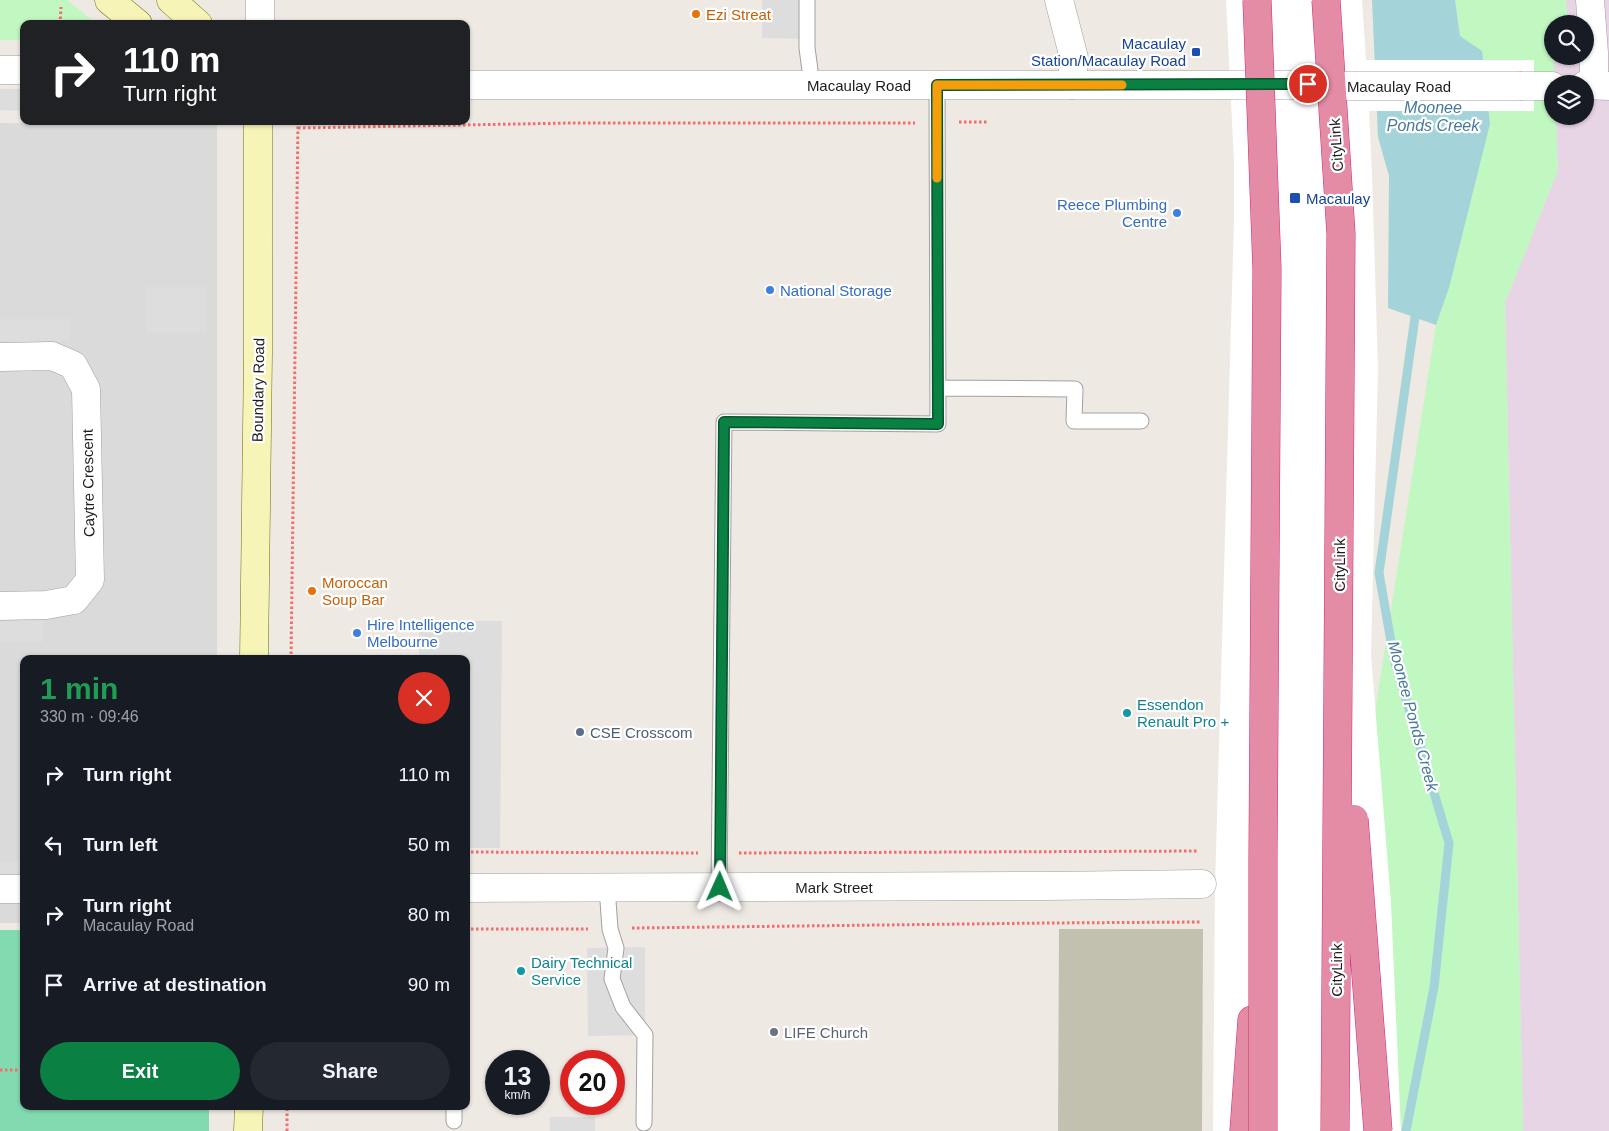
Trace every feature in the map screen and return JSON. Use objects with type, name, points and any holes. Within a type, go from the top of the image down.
[{"type":"highway","points":[[1257,0],[1267,269],[1263,1131]]},
{"type":"highway","name":"CityLink","points":[[1326,0],[1341,234],[1335,1131]]},
{"type":"highway","points":[[1339,625],[1378,1131]]},
{"type":"highway","points":[[1244,1131],[1263,856]]},
{"type":"main road","points":[[109,0],[133,20]]},
{"type":"main road","points":[[171,0],[194,20]]},
{"type":"main road","name":"Boundary Road","points":[[254,655],[258,354],[258,125]]},
{"type":"main road","points":[[248,1131],[249,1110]]},
{"type":"street","points":[[260,0],[260,20]]},
{"type":"street","points":[[1059,0],[1074,58],[1072,85]]},
{"type":"street","points":[[1590,0],[1596,86]]},
{"type":"street","points":[[0,70],[20,70]]},
{"type":"street","name":"Macaulay Road","points":[[470,85],[1544,86]]},
{"type":"street","name":"Caytre Crescent","points":[[0,357],[52,356],[73,365],[86,389],[90,580],[74,600],[46,605],[0,606]]},
{"type":"street","name":"Mark Street","points":[[470,888],[1202,884]]},
{"type":"street","points":[[0,889],[20,889]]},
{"type":"lane","points":[[806,0],[807,48],[812,85]]},
{"type":"lane","points":[[720,887],[724,422],[938,424],[937,85]]},
{"type":"lane","points":[[938,388],[1075,389],[1074,421],[1141,421]]},
{"type":"lane","points":[[607,888],[610,929],[616,948],[612,979],[623,1007],[645,1036],[644,1123]]},
{"type":"path","points":[[60,20],[61,7]]},
{"type":"path","points":[[470,124],[572,122],[988,122]]},
{"type":"path","points":[[291,655],[298,128],[435,125]]},
{"type":"path","points":[[470,852],[1198,851]]},
{"type":"path","points":[[470,929],[1202,922]]},
{"type":"path","points":[[0,1070],[20,1070]]},
{"type":"path","points":[[287,1110],[287,1131]]},
{"type":"shaded area","points":[[762,0],[813,0],[813,39],[762,38]]},
{"type":"shaded area","points":[[1546,0],[1609,0],[1609,1131],[1523,1131],[1505,303],[1558,170],[1555,125],[1594,125],[1594,75],[1551,75],[1551,65],[1594,65],[1594,15],[1547,15]]},
{"type":"shaded area","points":[[0,89],[20,89],[20,111],[0,110]]},
{"type":"shaded area","points":[[0,123],[20,123],[20,125],[217,125],[217,655],[20,655],[20,923],[0,923]]},
{"type":"shaded area","points":[[146,287],[207,287],[207,333],[146,333]]},
{"type":"shaded area","points":[[0,319],[70,319],[70,341],[0,341]]},
{"type":"shaded area","points":[[419,620],[502,621],[500,848],[470,848],[470,655],[419,655]]},
{"type":"shaded area","points":[[0,621],[43,621],[43,642],[0,642]]},
{"type":"shaded area","points":[[0,862],[20,862],[20,882],[0,882]]},
{"type":"shaded area","points":[[1059,929],[1203,929],[1202,1131],[1058,1131]]},
{"type":"shaded area","points":[[645,947],[645,1035],[588,1036],[587,948]]},
{"type":"shaded area","points":[[550,1117],[595,1117],[595,1131],[550,1131]]},
{"type":"green space","points":[[0,0],[67,0],[92,20],[20,20],[20,40],[0,40]]},
{"type":"green space","points":[[1455,0],[1566,0],[1568,15],[1544,15],[1544,65],[1554,65],[1555,75],[1544,75],[1544,125],[1556,125],[1558,170],[1505,303],[1523,1131],[1365,1131],[1364,781],[1436,325],[1449,288],[1490,124],[1460,36]]},
{"type":"green space","points":[[0,930],[20,930],[20,1110],[209,1110],[209,1131],[0,1131]]},
{"type":"water","name":"Moonee Ponds Creek","points":[[1372,0],[1455,0],[1460,36],[1482,51],[1490,124],[1449,288],[1436,325],[1388,308],[1389,176],[1378,137]]},
{"type":"pier","points":[[1226,0],[1362,0],[1366,60],[1534,60],[1534,111],[1369,111],[1378,368],[1371,655],[1391,903],[1401,1131],[1213,1131],[1215,888],[1234,219],[1234,162]]},
{"type":"waterway","name":"Moonee Ponds Creek","points":[[1406,1131],[1434,987],[1449,843],[1394,659],[1379,573],[1415,317]]},
{"type":"slow traffic","points":[[937,178],[937,85],[1122,85]]},
{"type":"place","name":"Ezi Streat","points":[[696,14]]},
{"type":"place","name":"Macaulay Station/Macaulay Road","points":[[1196,52]]},
{"type":"place","name":"Macaulay","points":[[1295,198]]},
{"type":"place","name":"Reece Plumbing Centre","points":[[1177,213]]},
{"type":"place","name":"National Storage","points":[[770,290]]},
{"type":"place","name":"Moroccan Soup Bar","points":[[312,591]]},
{"type":"place","name":"Hire Intelligence Melbourne","points":[[357,633]]},
{"type":"place","name":"Essendon Renault Pro +","points":[[1127,713]]},
{"type":"place","name":"CSE Crosscom","points":[[580,732]]},
{"type":"place","name":"Dairy Technical Service","points":[[521,971]]},
{"type":"place","name":"LIFE Church","points":[[774,1032]]},
{"type":"route","points":[[720,887],[724,422],[938,424],[937,85],[1308,84]]}]
